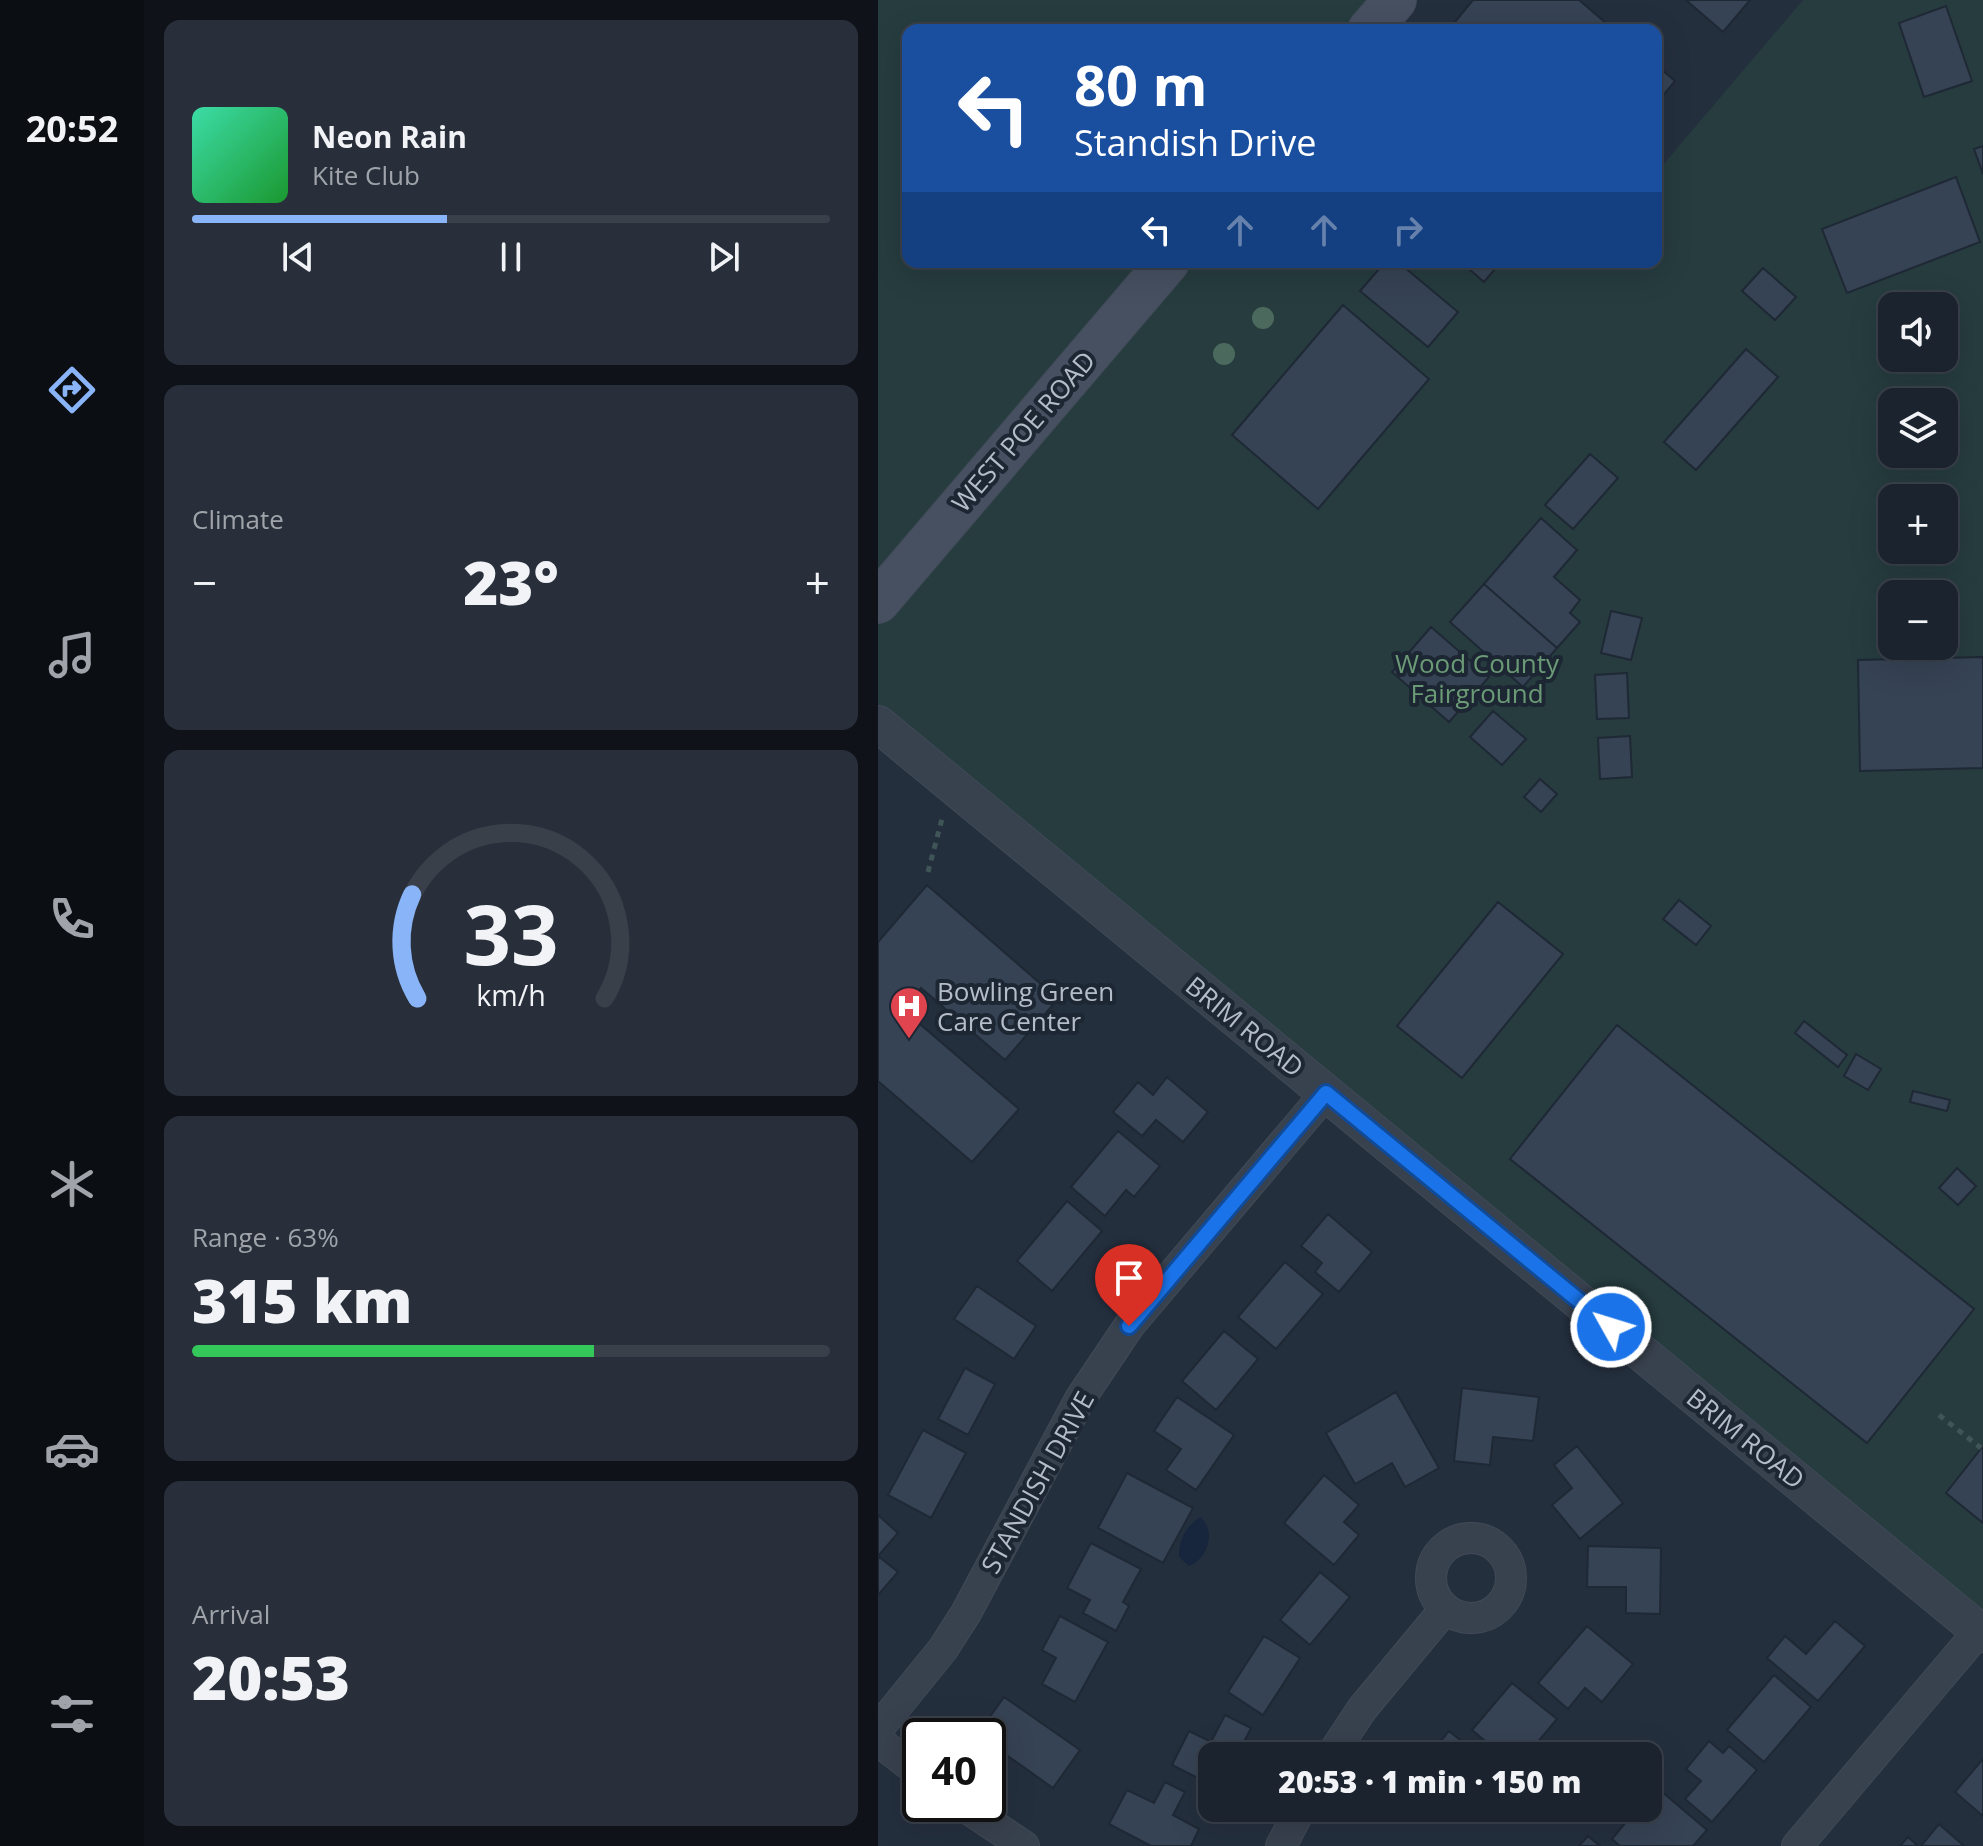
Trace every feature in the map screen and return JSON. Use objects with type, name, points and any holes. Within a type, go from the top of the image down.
[{"type":"main road","points":[[1374,24],[1395,0]]},
{"type":"main road","name":"WEST POE ROAD","points":[[878,602],[1163,268]]},
{"type":"street","name":"BRIM ROAD","points":[[878,724],[1981,1632]]},
{"type":"street","name":"STANDISH DRIVE","points":[[878,1729],[943,1649],[966,1613],[1080,1399],[1129,1326],[1326,1093]]},
{"type":"street","points":[[1340,1742],[1362,1709],[1445,1609]]},
{"type":"street","points":[[1797,1846],[1981,1632]]},
{"type":"street","points":[[878,1741],[902,1759]]},
{"type":"street","points":[[988,1822],[1024,1846]]},
{"type":"street","points":[[1281,1846],[1294,1822]]},
{"type":"path","points":[[928,872],[940,821],[959,791]]},
{"type":"path","points":[[1939,1415],[1981,1448]]},
{"type":"green space","name":"Wood County Fairground","points":[[878,0],[1383,0],[1409,24],[902,24],[902,268],[1662,268],[1662,166],[1803,0],[1983,0],[1983,1634],[878,724]]},
{"type":"water","points":[[1200,1517],[1208,1529],[1208,1544],[1201,1557],[1189,1566],[1179,1557],[1180,1544],[1187,1529]]},
{"type":"building","points":[[1473,0],[1579,0],[1607,24],[1455,24]]},
{"type":"building","points":[[1686,0],[1750,0],[1723,32]]},
{"type":"building","points":[[1946,6],[1972,81],[1924,97],[1899,23]]},
{"type":"building","points":[[1662,70],[1675,81],[1662,97]]},
{"type":"building","points":[[1983,146],[1983,174],[1974,149]]},
{"type":"building","points":[[1956,177],[1980,242],[1847,293],[1822,229]]},
{"type":"building","points":[[1380,268],[1405,268],[1458,312],[1428,347],[1360,291]]},
{"type":"building","points":[[1468,268],[1496,268],[1484,282]]},
{"type":"building","points":[[1763,268],[1796,297],[1775,320],[1742,291]]},
{"type":"building","points":[[1343,305],[1429,379],[1318,509],[1232,435]]},
{"type":"building","points":[[1746,349],[1778,377],[1696,470],[1664,442]]},
{"type":"building","points":[[1590,454],[1618,478],[1573,529],[1545,505]]},
{"type":"building","points":[[1541,518],[1577,550],[1554,577],[1580,600],[1570,613],[1580,622],[1557,648],[1484,584]]},
{"type":"building","points":[[1484,584],[1557,648],[1523,687],[1450,622]]},
{"type":"building","points":[[1611,611],[1642,618],[1631,660],[1601,653]]},
{"type":"building","points":[[1431,627],[1489,677],[1449,722],[1392,672]]},
{"type":"building","points":[[1983,657],[1983,768],[1860,771],[1858,660]]},
{"type":"building","points":[[1627,673],[1629,718],[1597,719],[1595,675]]},
{"type":"building","points":[[1493,711],[1526,739],[1502,765],[1470,737]]},
{"type":"building","points":[[1630,736],[1632,777],[1600,779],[1598,738]]},
{"type":"building","points":[[1540,779],[1557,794],[1541,812],[1524,797]]},
{"type":"building","name":"Bowling Green Care Center","points":[[927,885],[1058,999],[1005,1060],[921,988],[897,1017],[901,1020],[907,1013],[1019,1109],[972,1162],[878,1081],[878,942]]},
{"type":"building","points":[[1679,900],[1711,926],[1696,945],[1663,919]]},
{"type":"building","points":[[1498,902],[1563,954],[1462,1078],[1397,1026]]},
{"type":"building","points":[[1804,1021],[1847,1055],[1838,1067],[1795,1033]]},
{"type":"building","points":[[1617,1025],[1974,1309],[1867,1443],[1510,1159]]},
{"type":"building","points":[[1856,1054],[1881,1069],[1868,1090],[1844,1076]]},
{"type":"building","points":[[1167,1077],[1208,1112],[1183,1142],[1156,1120],[1142,1136],[1113,1112],[1138,1082],[1153,1095]]},
{"type":"building","points":[[1913,1091],[1950,1100],[1947,1111],[1910,1102]]},
{"type":"building","points":[[1118,1131],[1160,1166],[1134,1197],[1126,1190],[1105,1216],[1071,1187]]},
{"type":"building","points":[[1957,1168],[1976,1186],[1958,1205],[1939,1188]]},
{"type":"building","points":[[1067,1201],[1102,1231],[1052,1291],[1017,1261]]},
{"type":"building","points":[[1328,1214],[1372,1252],[1339,1292],[1315,1272],[1322,1263],[1301,1246]]},
{"type":"building","points":[[1285,1262],[1323,1294],[1276,1349],[1238,1317]]},
{"type":"building","points":[[977,1286],[1036,1326],[1014,1359],[954,1319]]},
{"type":"building","points":[[1224,1331],[1258,1359],[1216,1410],[1182,1381]]},
{"type":"building","points":[[965,1368],[995,1384],[968,1435],[938,1419]]},
{"type":"building","points":[[1462,1388],[1539,1397],[1533,1441],[1493,1437],[1490,1465],[1454,1461]]},
{"type":"building","points":[[1396,1392],[1439,1468],[1405,1487],[1392,1463],[1355,1484],[1326,1433]]},
{"type":"building","points":[[1177,1397],[1234,1435],[1196,1490],[1166,1470],[1181,1449],[1154,1431]]},
{"type":"building","points":[[923,1430],[966,1453],[931,1518],[888,1495]]},
{"type":"building","points":[[1577,1446],[1623,1503],[1580,1539],[1552,1505],[1572,1488],[1554,1465]]},
{"type":"building","points":[[1983,1446],[1983,1523],[1946,1493]]},
{"type":"building","points":[[1127,1473],[1193,1508],[1163,1563],[1098,1528]]},
{"type":"building","points":[[1324,1475],[1359,1505],[1344,1522],[1359,1535],[1334,1565],[1284,1523]]},
{"type":"building","points":[[878,1515],[898,1533],[878,1556]]},
{"type":"building","points":[[1091,1543],[1141,1569],[1123,1602],[1129,1606],[1116,1631],[1083,1613],[1090,1600],[1067,1588]]},
{"type":"building","points":[[1588,1546],[1661,1548],[1660,1614],[1626,1613],[1626,1587],[1587,1587]]},
{"type":"building","points":[[878,1556],[898,1572],[878,1595]]},
{"type":"building","points":[[1320,1572],[1350,1597],[1310,1645],[1280,1620]]},
{"type":"building","points":[[1060,1616],[1108,1642],[1075,1702],[1042,1684],[1056,1658],[1042,1650]]},
{"type":"building","points":[[1835,1621],[1865,1646],[1818,1701],[1767,1658],[1785,1636],[1806,1654]]},
{"type":"building","points":[[1587,1626],[1633,1664],[1602,1702],[1585,1688],[1568,1709],[1538,1683]]},
{"type":"building","points":[[1264,1636],[1300,1658],[1263,1715],[1228,1692]]},
{"type":"building","points":[[1774,1675],[1811,1707],[1764,1762],[1727,1730]]},
{"type":"building","points":[[1512,1683],[1557,1719],[1538,1742],[1486,1742],[1472,1730]]},
{"type":"building","points":[[1004,1697],[1080,1750],[1053,1788],[1006,1755],[1006,1718],[989,1718]]},
{"type":"building","points":[[1225,1715],[1251,1728],[1244,1742],[1211,1742]]},
{"type":"building","points":[[1189,1731],[1211,1742],[1198,1742],[1198,1778],[1172,1765]]},
{"type":"building","points":[[1449,1731],[1463,1742],[1440,1742]]},
{"type":"building","points":[[1709,1741],[1723,1753],[1729,1746],[1757,1770],[1712,1822],[1685,1799],[1701,1781],[1686,1769]]},
{"type":"building","points":[[1983,1759],[1983,1816],[1955,1792]]},
{"type":"building","points":[[1165,1782],[1185,1792],[1173,1815],[1199,1829],[1191,1846],[1151,1846],[1109,1824],[1127,1790],[1154,1803]]},
{"type":"building","points":[[1662,1792],[1707,1830],[1693,1846],[1620,1846],[1612,1839],[1626,1822],[1662,1822]]},
{"type":"building","points":[[1939,1824],[1964,1846],[1921,1846]]},
{"type":"building","points":[[1588,1836],[1600,1846],[1579,1846]]},
{"type":"building","points":[[1908,1837],[1918,1846],[1900,1846]]},
{"type":"place","name":"Bowling Green Care Center","points":[[909,1040]]},
{"type":"route","points":[[1129,1326],[1326,1093],[1611,1327]]}]
